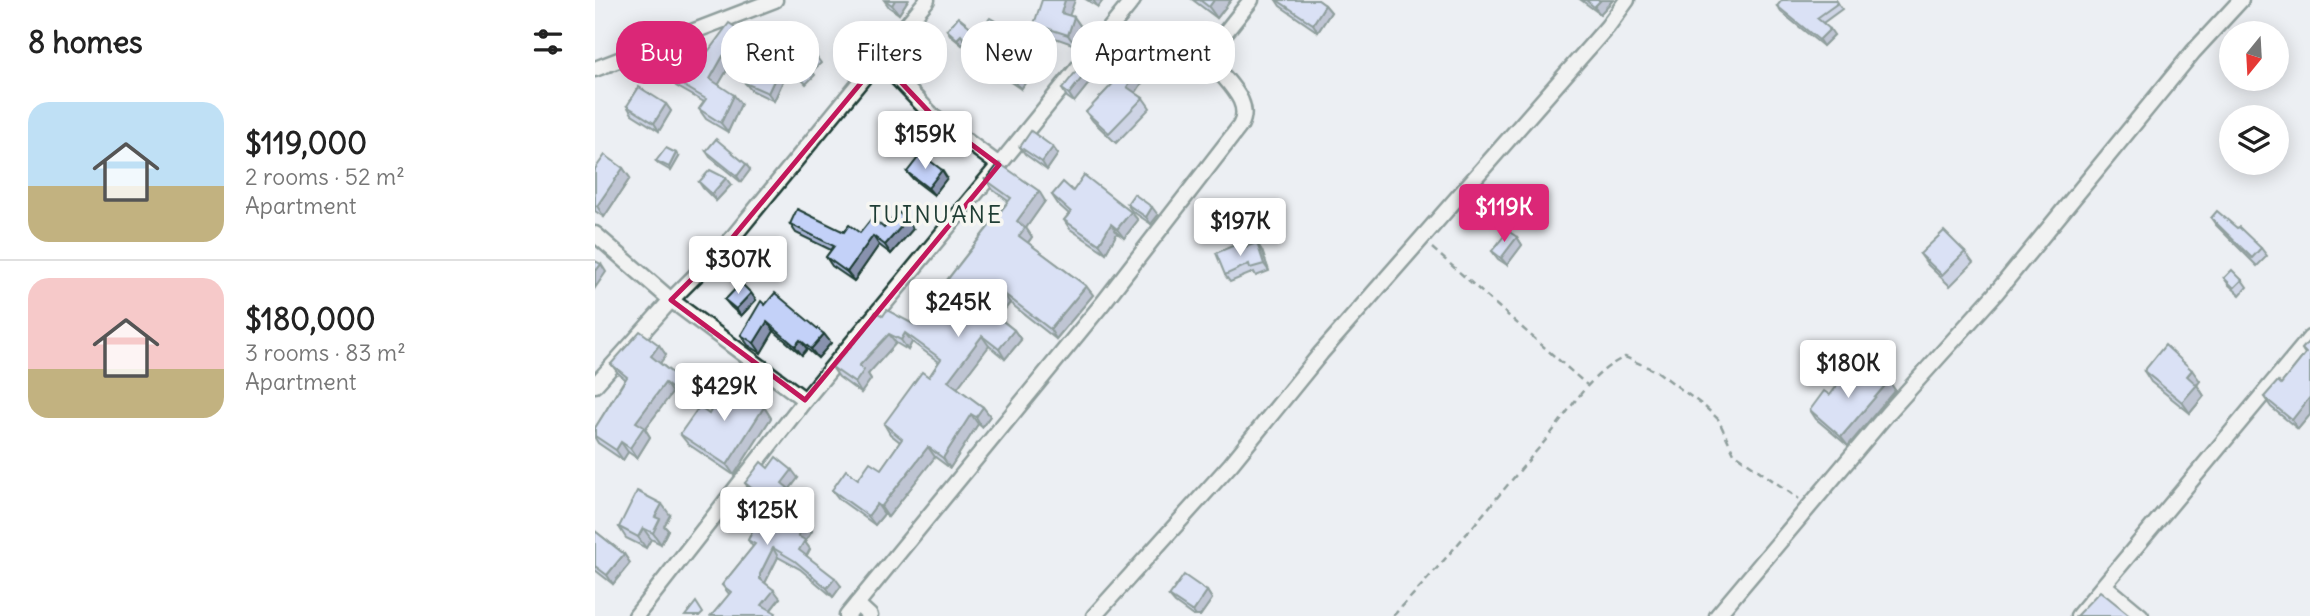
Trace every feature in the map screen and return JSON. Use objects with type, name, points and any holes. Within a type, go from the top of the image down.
[{"type":"street","points":[[595,69],[775,0]]},
{"type":"street","points":[[911,21],[927,0]]},
{"type":"street","points":[[636,616],[805,400],[1133,0]]},
{"type":"street","points":[[847,616],[1103,303],[1240,126],[1246,111],[1243,102],[1211,60],[1213,48],[1251,0]]},
{"type":"street","points":[[1094,616],[1231,464],[1321,353],[1608,26],[1627,0]]},
{"type":"street","points":[[1717,616],[1887,414],[1995,293],[2193,52],[2241,0]]},
{"type":"street","points":[[595,385],[671,299],[728,243],[783,172],[859,84]]},
{"type":"street","points":[[903,84],[932,115],[999,165]]},
{"type":"street","points":[[595,234],[671,299],[805,400]]},
{"type":"street","points":[[2078,616],[2310,338]]},
{"type":"street","points":[[2105,586],[2141,616]]},
{"type":"street","points":[[857,604],[870,616]]},
{"type":"path","points":[[1423,237],[1439,256],[1587,385]]},
{"type":"path","points":[[1393,616],[1469,534],[1587,385],[1612,363],[1625,357],[1658,372],[1718,419],[1734,453],[1810,508]]},
{"type":"highlighted area","points":[[880,60],[932,115],[999,165],[805,400],[671,300],[728,243]]},
{"type":"building","points":[[1042,0],[1065,0],[1061,13],[1074,17],[1068,35],[1057,31],[1057,21],[1035,21]]},
{"type":"building","points":[[1200,0],[1214,0],[1209,7]]},
{"type":"building","points":[[1277,0],[1318,0],[1325,5],[1313,24]]},
{"type":"building","points":[[1586,0],[1601,0],[1594,7]]},
{"type":"building","points":[[1782,0],[1836,0],[1838,3],[1817,18],[1830,29],[1819,40],[1777,6]]},
{"type":"building","points":[[958,17],[963,21],[961,35],[957,39],[947,30]]},
{"type":"building","points":[[721,34],[721,60],[710,79],[734,95],[721,123],[699,109],[706,99],[681,84],[707,84],[707,53]]},
{"type":"building","points":[[1071,78],[1071,84],[1077,84],[1069,94],[1062,89]]},
{"type":"building","points":[[747,84],[772,84],[768,93]]},
{"type":"building","points":[[1113,84],[1129,84],[1127,87],[1143,98],[1109,133],[1086,112]]},
{"type":"building","points":[[639,87],[666,104],[654,123],[627,106]]},
{"type":"building","points":[[1031,131],[1053,147],[1042,162],[1020,147]]},
{"type":"building","points":[[716,139],[746,164],[737,176],[706,151]]},
{"type":"building","points":[[666,148],[676,153],[669,167],[656,161]]},
{"type":"building","points":[[921,154],[942,170],[928,188],[907,172]]},
{"type":"building","points":[[605,155],[623,168],[597,206],[595,169]]},
{"type":"building","points":[[999,163],[1039,191],[1017,221],[1025,228],[1019,236],[1086,286],[1050,329],[1003,293],[989,310],[1014,330],[999,349],[982,336],[948,381],[983,407],[976,417],[971,414],[943,458],[928,447],[881,507],[877,504],[868,516],[832,490],[846,470],[858,479],[870,462],[881,469],[902,439],[884,424],[922,372],[929,377],[941,359],[905,333],[901,340],[889,334],[859,366],[864,370],[855,383],[832,367],[865,331],[876,312],[883,316],[887,310],[913,324],[1011,198],[986,180]]},
{"type":"building","points":[[710,170],[726,178],[712,194],[699,182]]},
{"type":"building","points":[[1084,175],[1131,212],[1117,229],[1111,224],[1099,244],[1064,220],[1071,212],[1052,195],[1063,182],[1073,191]]},
{"type":"building","points":[[1134,194],[1152,207],[1146,217],[1127,204]]},
{"type":"building","points":[[797,209],[844,232],[849,225],[860,233],[872,218],[884,228],[898,212],[907,220],[885,245],[873,236],[847,272],[826,257],[834,246],[790,224]]},
{"type":"building","points":[[2217,211],[2261,248],[2252,258],[2211,218]]},
{"type":"building","points":[[1508,231],[1517,237],[1501,258],[1492,251]]},
{"type":"building","points":[[1944,231],[1965,252],[1942,275],[1920,254]]},
{"type":"building","points":[[1257,243],[1264,264],[1250,268],[1249,264],[1225,275],[1216,253],[1237,244],[1239,249]]},
{"type":"building","points":[[595,261],[601,264],[595,272]]},
{"type":"building","points":[[2232,270],[2242,280],[2234,288],[2224,278]]},
{"type":"building","points":[[741,283],[751,293],[736,309],[725,300]]},
{"type":"building","points":[[775,293],[824,334],[811,349],[800,340],[795,346],[767,322],[754,343],[741,335],[761,301],[765,305]]},
{"type":"building","points":[[640,331],[659,345],[651,356],[688,386],[680,395],[665,383],[636,422],[644,427],[630,448],[621,442],[616,450],[595,436],[595,428],[627,377],[611,364]]},
{"type":"building","points":[[2310,340],[2310,397],[2292,420],[2264,397],[2278,381],[2281,384],[2306,353],[2302,349]]},
{"type":"building","points":[[2165,345],[2192,370],[2187,376],[2197,385],[2182,402],[2144,371]]},
{"type":"building","points":[[1852,366],[1873,380],[1879,373],[1889,381],[1841,437],[1810,410],[1824,391],[1830,395]]},
{"type":"building","points":[[727,381],[750,394],[748,398],[764,407],[727,465],[680,434],[699,407],[709,414]]},
{"type":"building","points":[[776,457],[792,470],[782,483],[788,488],[776,504],[806,523],[798,536],[805,540],[799,550],[835,578],[827,588],[795,561],[773,548],[760,579],[774,590],[762,605],[776,613],[774,616],[711,616],[731,592],[722,585],[755,544],[748,540],[768,501],[745,483],[761,462],[768,468]]},
{"type":"building","points":[[637,491],[662,504],[655,517],[660,519],[653,533],[643,528],[638,537],[619,527]]},
{"type":"building","points":[[595,531],[624,554],[607,575],[595,566]]},
{"type":"building","points":[[1184,575],[1207,591],[1193,612],[1169,596]]},
{"type":"building","points":[[2100,591],[2131,616],[2076,616]]},
{"type":"building","points":[[696,602],[703,613],[700,616],[685,616]]},
{"type":"district","name":"TUINUANE","points":[[936,215]]}]
